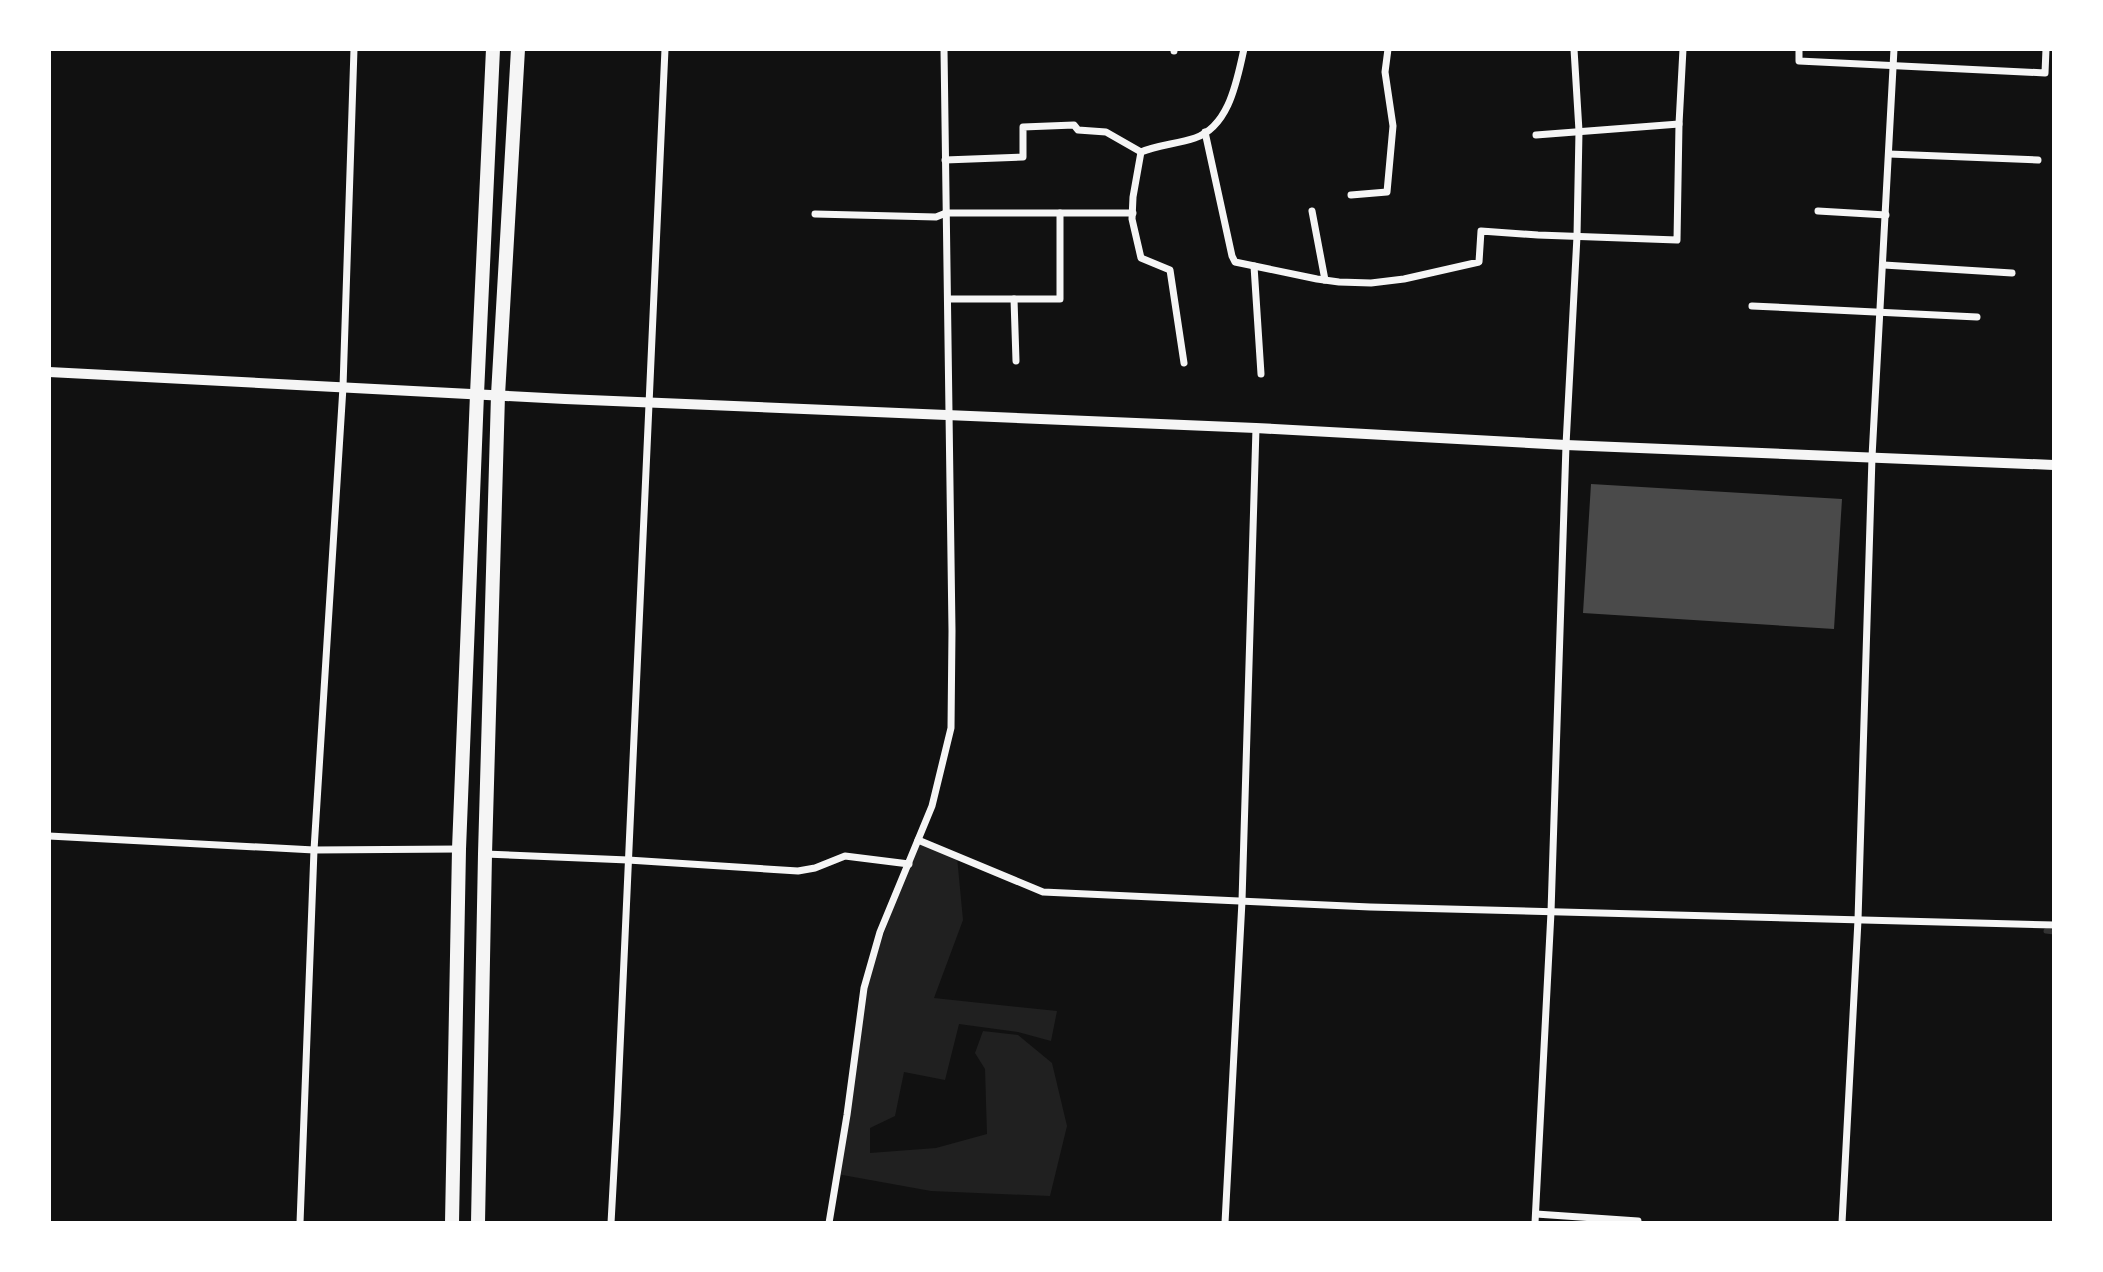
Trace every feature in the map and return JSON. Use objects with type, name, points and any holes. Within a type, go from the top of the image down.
[{"type":"main road","points":[[452,1223],[459,849],[493,49]]},
{"type":"main road","points":[[478,1223],[498,395],[518,49]]},
{"type":"street","points":[[300,1223],[314,850],[343,387],[354,49]]},
{"type":"street","points":[[611,1223],[665,49]]},
{"type":"street","points":[[829,1223],[864,988],[880,932],[932,806],[951,728],[944,49]]},
{"type":"street","points":[[946,160],[1023,157],[1023,127],[1074,125],[1078,130],[1107,132],[1141,152],[1199,137],[1214,125],[1226,108],[1234,89],[1244,49]]},
{"type":"street","points":[[1351,195],[1387,191],[1393,126],[1385,72],[1388,49]]},
{"type":"street","points":[[1535,1223],[1551,912],[1566,445],[1577,236],[1579,131],[1574,49]]},
{"type":"street","points":[[1205,132],[1232,256],[1236,262],[1325,280],[1371,283],[1404,279],[1479,262],[1481,232],[1677,240],[1683,49]]},
{"type":"street","points":[[1799,49],[1799,61],[2045,73],[2046,49]]},
{"type":"street","points":[[1842,1223],[1858,920],[1872,457],[1894,49]]},
{"type":"street","points":[[1536,135],[1679,124]]},
{"type":"street","points":[[1141,152],[1133,213],[1141,258],[1170,270],[1184,363]]},
{"type":"street","points":[[1889,154],[2038,159]]},
{"type":"street","points":[[1312,211],[1325,280]]},
{"type":"street","points":[[1818,211],[1886,215]]},
{"type":"street","points":[[815,214],[936,217],[946,213],[1133,213]]},
{"type":"street","points":[[948,299],[1060,299],[1060,213]]},
{"type":"street","points":[[1884,265],[2012,273]]},
{"type":"street","points":[[1254,266],[1261,373]]},
{"type":"street","points":[[1014,299],[1016,361]]},
{"type":"street","points":[[1752,306],[1978,317]]},
{"type":"street","points":[[49,372],[1566,445],[2054,465]]},
{"type":"street","points":[[1225,1223],[1242,901],[1256,428]]},
{"type":"street","points":[[49,836],[314,850],[459,849]]},
{"type":"street","points":[[918,840],[1043,892],[1551,912],[2054,925]]},
{"type":"street","points":[[485,854],[798,871],[815,868],[845,856],[909,864]]},
{"type":"street","points":[[1536,1214],[1638,1221]]},
{"type":"shaded area","points":[[918,840],[957,857],[963,920],[934,998],[1057,1011],[1051,1041],[1018,1032],[959,1024],[945,1080],[904,1072],[895,1116],[870,1128],[870,1153],[936,1148],[987,1134],[985,1069],[975,1053],[983,1031],[1018,1035],[1052,1063],[1067,1126],[1050,1196],[931,1191],[837,1174],[864,988]]},
{"type":"building","points":[[1591,484],[1842,499],[1834,629],[1583,613]]},
{"type":"waterway","points":[[2046,931],[2054,932]]}]
